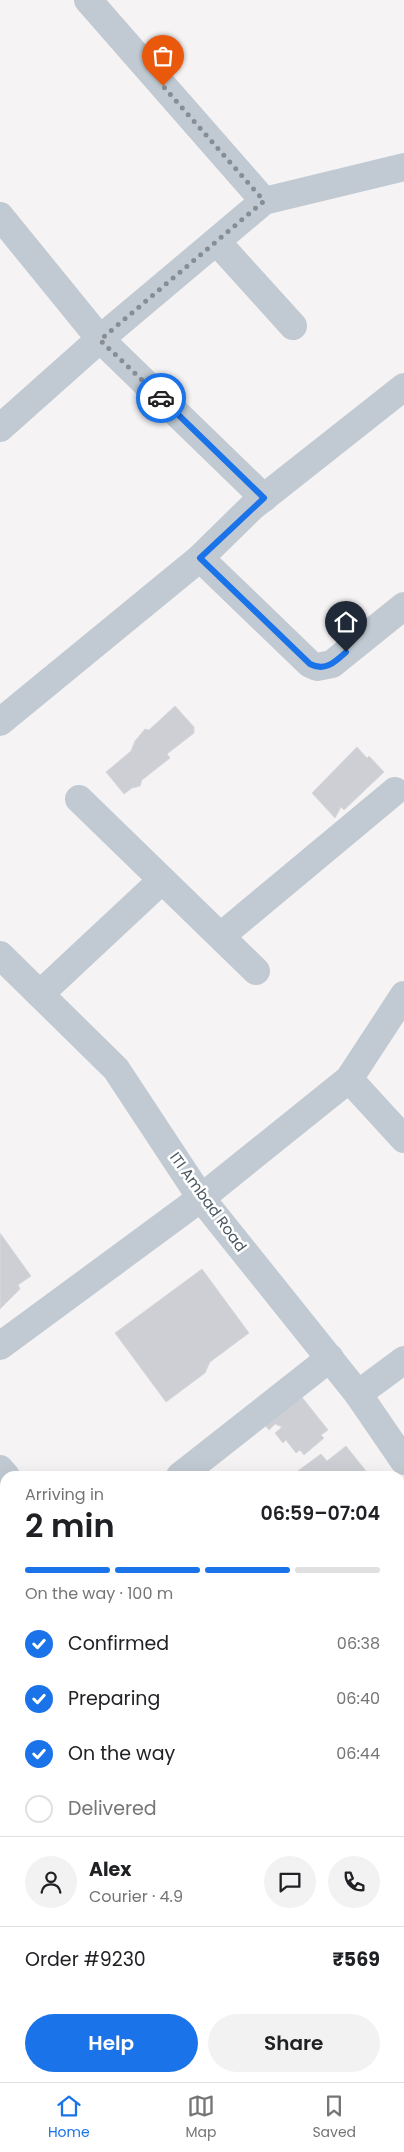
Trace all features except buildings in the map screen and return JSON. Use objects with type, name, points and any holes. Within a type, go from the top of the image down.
[{"type":"street","points":[[88,0],[264,201]]},
{"type":"street","points":[[0,428],[100,340],[264,201],[404,167]]},
{"type":"street","points":[[0,216],[100,340],[264,498]]},
{"type":"street","points":[[217,242],[293,326]]},
{"type":"street","points":[[0,722],[200,558],[264,498],[404,388]]},
{"type":"street","points":[[200,558],[310,664],[317,667],[332,664],[404,606]]},
{"type":"street","points":[[221,936],[395,791]]},
{"type":"street","points":[[79,799],[256,970]]},
{"type":"street","points":[[40,994],[162,880]]},
{"type":"street","name":"ITI Ambad Road","points":[[0,955],[116,1069],[201,1198],[358,1394],[404,1461]]},
{"type":"street","points":[[0,1346],[201,1198],[349,1078],[404,996]]},
{"type":"street","points":[[349,1078],[404,1139]]},
{"type":"street","points":[[186,1471],[330,1358]]},
{"type":"street","points":[[358,1394],[404,1360]]},
{"type":"way so far","points":[[161,398],[100,340],[264,201],[163,86]]},
{"type":"route","points":[[161,398],[264,498],[252,507],[200,558],[310,664],[317,667],[325,667],[332,664],[346,652]]}]
